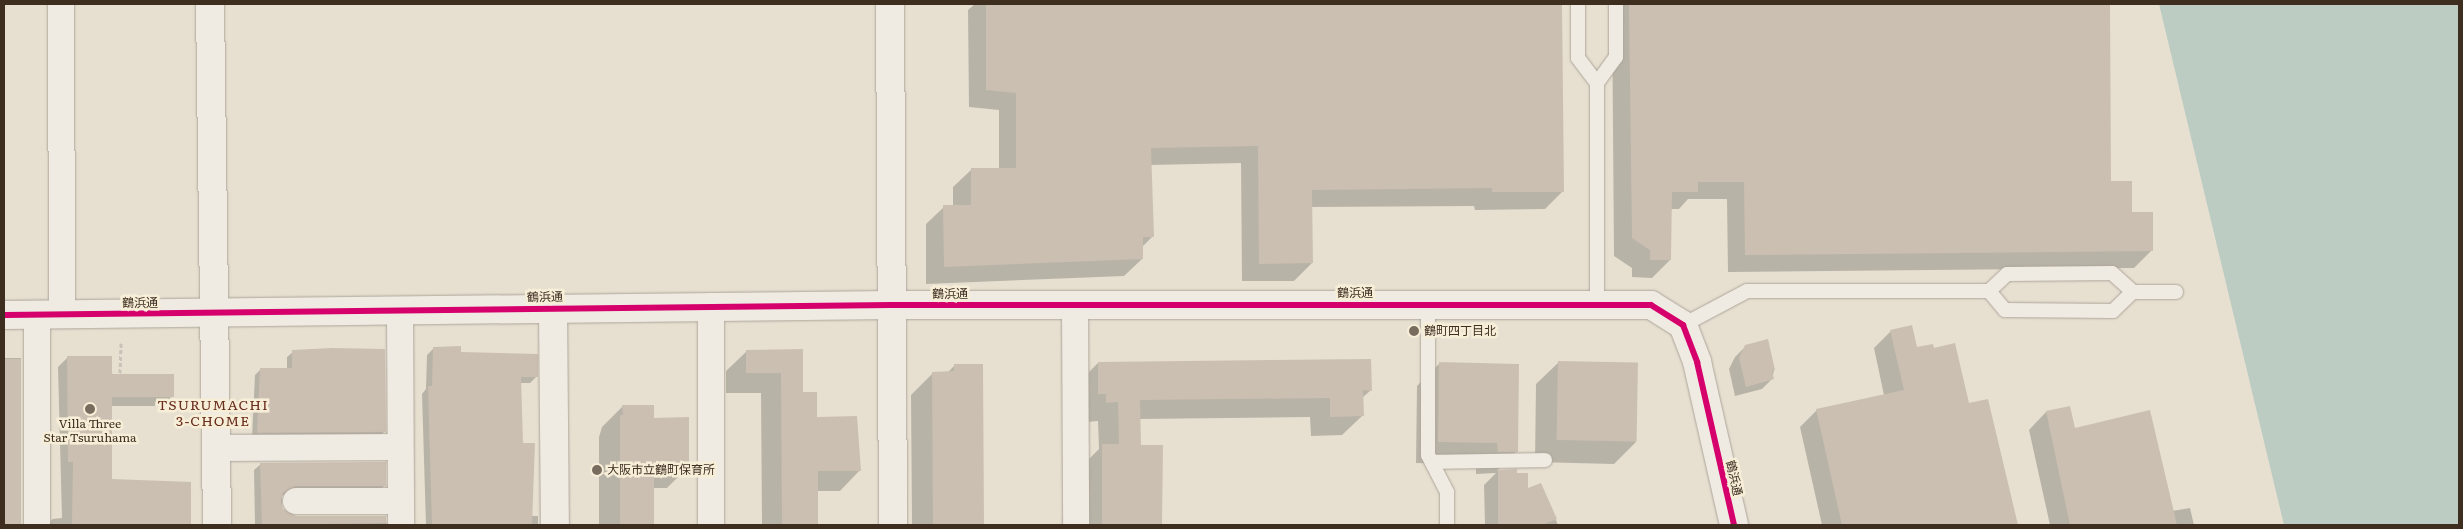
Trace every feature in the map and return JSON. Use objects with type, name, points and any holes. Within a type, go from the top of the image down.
[{"type":"street","points":[[38,525],[50,315],[61,4]]},
{"type":"street","points":[[210,4],[217,525]]},
{"type":"street","points":[[890,4],[893,525]]},
{"type":"street","points":[[1075,305],[1076,525]]},
{"type":"street","name":"鶴浜通","points":[[4,315],[215,314],[711,306],[1651,305],[1683,325],[1697,362],[1734,525]]},
{"type":"street","points":[[711,306],[711,525]]},
{"type":"street","points":[[553,308],[555,525]]},
{"type":"street","points":[[296,501],[401,513],[400,311]]},
{"type":"street","points":[[217,448],[400,447]]},
{"type":"lane","points":[[1578,4],[1578,58],[1597,83]]},
{"type":"lane","points":[[1597,304],[1597,83],[1616,57],[1616,4]]},
{"type":"lane","points":[[1683,325],[1747,291],[1989,291],[2007,274],[2112,273],[2133,292]]},
{"type":"lane","points":[[1989,291],[2005,310],[2112,311],[2133,292],[2176,292]]},
{"type":"lane","points":[[1428,304],[1428,455],[1447,492],[1447,525]]},
{"type":"lane","points":[[1432,462],[1545,460]]},
{"type":"path","points":[[120,343],[120,373]]},
{"type":"shaded area","points":[[2159,4],[2459,4],[2459,525],[2284,525]]},
{"type":"building","points":[[986,4],[1562,4],[1564,192],[1492,192],[1492,188],[1312,190],[1313,263],[1259,264],[1258,146],[1151,148],[1154,237],[1143,237],[1143,259],[944,267],[943,205],[971,205],[971,168],[1016,168],[1016,93],[986,90]]},
{"type":"building","points":[[1629,4],[2110,4],[2111,181],[2132,181],[2132,212],[2153,212],[2153,251],[1745,255],[1744,182],[1698,182],[1698,192],[1672,192],[1671,260],[1650,260],[1650,250],[1632,238]]},
{"type":"building","points":[[1912,325],[1917,347],[1933,344],[1934,348],[1955,343],[1969,403],[1988,399],[2018,525],[1842,525],[1816,409],[1904,390],[1890,330]]},
{"type":"building","points":[[1768,339],[1775,370],[1772,371],[1774,379],[1746,387],[1739,358],[1745,345]]},
{"type":"building","points":[[461,346],[461,352],[538,354],[538,377],[521,377],[523,443],[535,443],[532,525],[432,525],[428,386],[432,386],[433,347]]},
{"type":"building","points":[[332,348],[385,349],[386,432],[257,433],[260,368],[292,368],[292,350]]},
{"type":"building","points":[[803,349],[803,392],[817,392],[817,417],[857,416],[861,471],[818,471],[818,525],[782,525],[781,373],[746,373],[746,350]]},
{"type":"building","points":[[67,356],[112,356],[112,374],[174,374],[174,397],[112,397],[112,479],[191,482],[191,525],[72,525],[73,462],[68,462]]},
{"type":"building","points":[[4,359],[21,359],[21,525],[4,525]]},
{"type":"building","points":[[1371,359],[1372,391],[1363,390],[1364,416],[1330,417],[1330,398],[1140,400],[1141,445],[1163,445],[1162,525],[1102,525],[1102,444],[1119,444],[1118,402],[1106,403],[1106,394],[1098,394],[1098,362]]},
{"type":"building","points":[[1558,361],[1638,362],[1637,441],[1557,440]]},
{"type":"building","points":[[1439,362],[1519,364],[1518,452],[1498,452],[1497,443],[1438,442]]},
{"type":"building","points":[[954,364],[983,364],[984,525],[933,525],[932,372],[954,371]]},
{"type":"building","points":[[622,405],[654,405],[654,418],[689,417],[689,468],[654,468],[654,525],[620,525],[620,415],[623,415]]},
{"type":"building","points":[[2070,406],[2075,428],[2150,410],[2177,525],[2070,525],[2046,411]]},
{"type":"building","points":[[386,462],[386,486],[296,486],[283,493],[281,501],[283,509],[296,516],[386,516],[386,523],[262,525],[260,463]]},
{"type":"building","points":[[1517,469],[1517,473],[1528,473],[1528,488],[1541,483],[1557,519],[1542,525],[1498,525],[1498,470]]},
{"type":"cycle path","points":[[4,315],[891,305],[1651,305],[1683,325],[1697,362],[1734,525]]},
{"type":"place","name":"鶴町四丁目北","points":[[1414,331]]},
{"type":"place","name":"Villa Three Star Tsuruhama","points":[[90,409]]},
{"type":"place","name":"大阪市立鶴町保育所","points":[[597,470]]},
{"type":"district","name":"TSURUMACHI 3-CHOME","points":[[213,412]]}]
